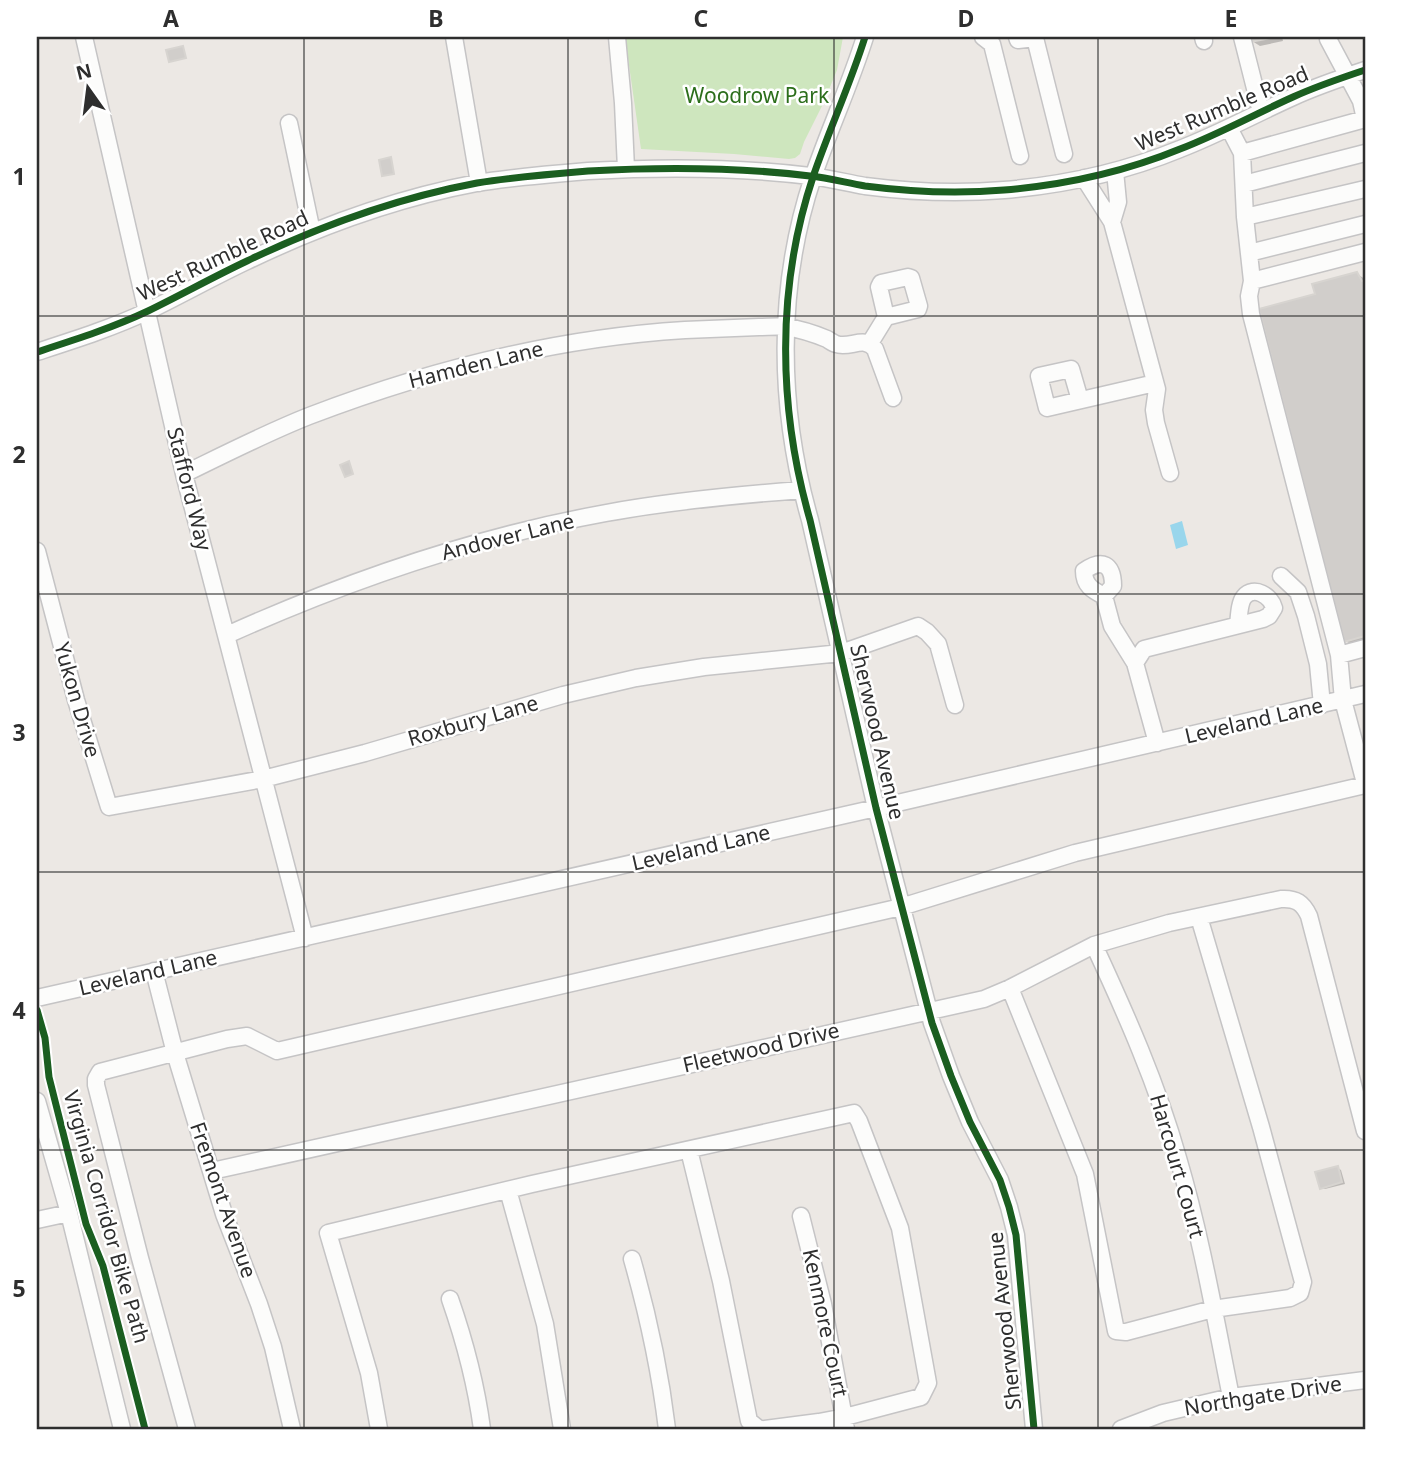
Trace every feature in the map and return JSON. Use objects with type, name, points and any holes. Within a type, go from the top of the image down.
[{"type":"street","name":"Stafford Way","points":[[84,37],[184,474],[305,938]]},
{"type":"street","points":[[454,37],[479,183]]},
{"type":"street","points":[[617,37],[626,169]]},
{"type":"street","name":"Sherwood Avenue","points":[[865,37],[854,73],[813,176],[796,243],[786,327],[786,392],[792,442],[876,808],[929,1011],[970,1122],[1000,1180],[1016,1235],[1034,1429]]},
{"type":"street","points":[[1020,156],[987,41],[1038,37],[1064,154]]},
{"type":"street","points":[[1242,37],[1261,111]]},
{"type":"street","points":[[1242,153],[1365,119],[1361,101],[1328,39]]},
{"type":"street","name":"West Rumble Road","points":[[37,352],[146,312],[238,265],[312,232],[426,194],[479,183],[626,169],[759,171],[918,191],[961,192],[1025,188],[1115,171],[1180,149],[1297,95],[1365,70]]},
{"type":"street","points":[[289,123],[312,232]]},
{"type":"street","points":[[187,1429],[96,1085],[100,1072],[247,1036],[278,1051],[901,906],[1075,853],[1365,784],[1343,700],[1339,654],[1251,314],[1249,296],[1252,281],[1242,153],[1228,128]]},
{"type":"street","points":[[1244,184],[1365,153]]},
{"type":"street","points":[[1112,222],[1118,202],[1115,171]]},
{"type":"street","points":[[1084,178],[1112,222],[1157,389],[1154,410],[1156,423],[1170,473]]},
{"type":"street","points":[[1245,217],[1365,189]]},
{"type":"street","points":[[1249,253],[1365,224]]},
{"type":"street","points":[[1252,281],[1365,252]]},
{"type":"street","points":[[886,317],[870,343],[875,349],[893,398]]},
{"type":"street","name":"Hamden Lane","points":[[184,474],[319,412],[380,390],[482,361],[546,348],[667,331],[786,327],[826,339],[836,345],[846,346],[865,341],[870,343]]},
{"type":"street","points":[[1080,400],[1155,383]]},
{"type":"street","name":"Andover Lane","points":[[227,635],[330,591],[473,543],[605,513],[733,495],[802,490]]},
{"type":"street","name":"Yukon Drive","points":[[37,551],[76,701],[109,807]]},
{"type":"street","points":[[1281,576],[1298,592],[1306,616],[1318,664],[1322,705]]},
{"type":"street","points":[[1104,596],[1112,626],[1135,663],[1157,743]]},
{"type":"street","points":[[1135,663],[1144,649],[1238,625]]},
{"type":"street","name":"Roxbury Lane","points":[[109,807],[262,779],[365,753],[563,695],[624,681],[704,667],[841,653],[918,626],[939,644],[955,705]]},
{"type":"street","points":[[1339,654],[1365,648]]},
{"type":"street","name":"Leveland Lane","points":[[37,998],[1365,694]]},
{"type":"street","name":"Fleetwood Drive","points":[[212,1171],[984,999],[1094,944],[1199,917],[1290,898],[1299,902],[1309,916],[1365,1131]]},
{"type":"street","points":[[1010,988],[1085,1174],[1116,1331],[1126,1332],[1213,1308],[1290,1298],[1300,1293],[1303,1282],[1199,917]]},
{"type":"street","name":"Harcourt Court","points":[[1094,944],[1139,1047],[1178,1157],[1198,1232],[1231,1397]]},
{"type":"street","name":"Fremont Avenue","points":[[154,971],[175,1053],[224,1214],[273,1347],[292,1429]]},
{"type":"street","points":[[37,1101],[69,1213],[122,1429]]},
{"type":"street","points":[[379,1429],[369,1373],[328,1233],[854,1112],[900,1228],[928,1383],[921,1396],[846,1423],[819,1422],[765,1429]]},
{"type":"street","points":[[689,1150],[722,1281],[749,1421],[759,1429]]},
{"type":"street","points":[[508,1190],[545,1324],[562,1429]]},
{"type":"street","points":[[37,1220],[69,1213]]},
{"type":"street","name":"Kenmore Court","points":[[801,1216],[823,1304],[846,1423]]},
{"type":"street","points":[[632,1259],[654,1346],[667,1429]]},
{"type":"street","points":[[450,1299],[471,1370],[482,1429]]},
{"type":"street","name":"Northgate Drive","points":[[1121,1429],[1163,1413],[1231,1397],[1365,1380]]},
{"type":"green space","name":"Woodrow Park","points":[[625,37],[843,37],[837,70],[823,104],[800,154],[789,159],[641,149]]},
{"type":"water","points":[[1182,521],[1188,545],[1176,549],[1170,525]]},
{"type":"building","points":[[1249,37],[1276,37],[1250,42]]},
{"type":"building","points":[[183,46],[186,58],[169,62],[166,50]]},
{"type":"building","points":[[391,157],[394,174],[382,176],[379,160]]},
{"type":"building","points":[[1357,272],[1362,281],[1365,281],[1365,636],[1344,642],[1259,309],[1315,294],[1312,284]]},
{"type":"building","points":[[349,461],[353,474],[345,477],[340,465]]},
{"type":"building","points":[[1338,1166],[1342,1182],[1320,1189],[1315,1172]]},
{"type":"cycle path","points":[[865,37],[813,177],[792,262],[786,348],[792,435],[799,478],[876,808],[932,1023],[970,1122],[1000,1180],[1016,1235],[1034,1429]]},
{"type":"cycle path","points":[[37,352],[134,317],[302,236],[388,205],[447,189],[491,181],[588,171],[672,168],[783,173],[917,191],[969,192],[1026,188],[1094,176],[1159,157],[1209,137],[1302,93],[1365,70]]},
{"type":"cycle path","name":"Virginia Corridor Bike Path","points":[[37,1010],[45,1038],[49,1077],[86,1224],[103,1266],[145,1429]]}]
